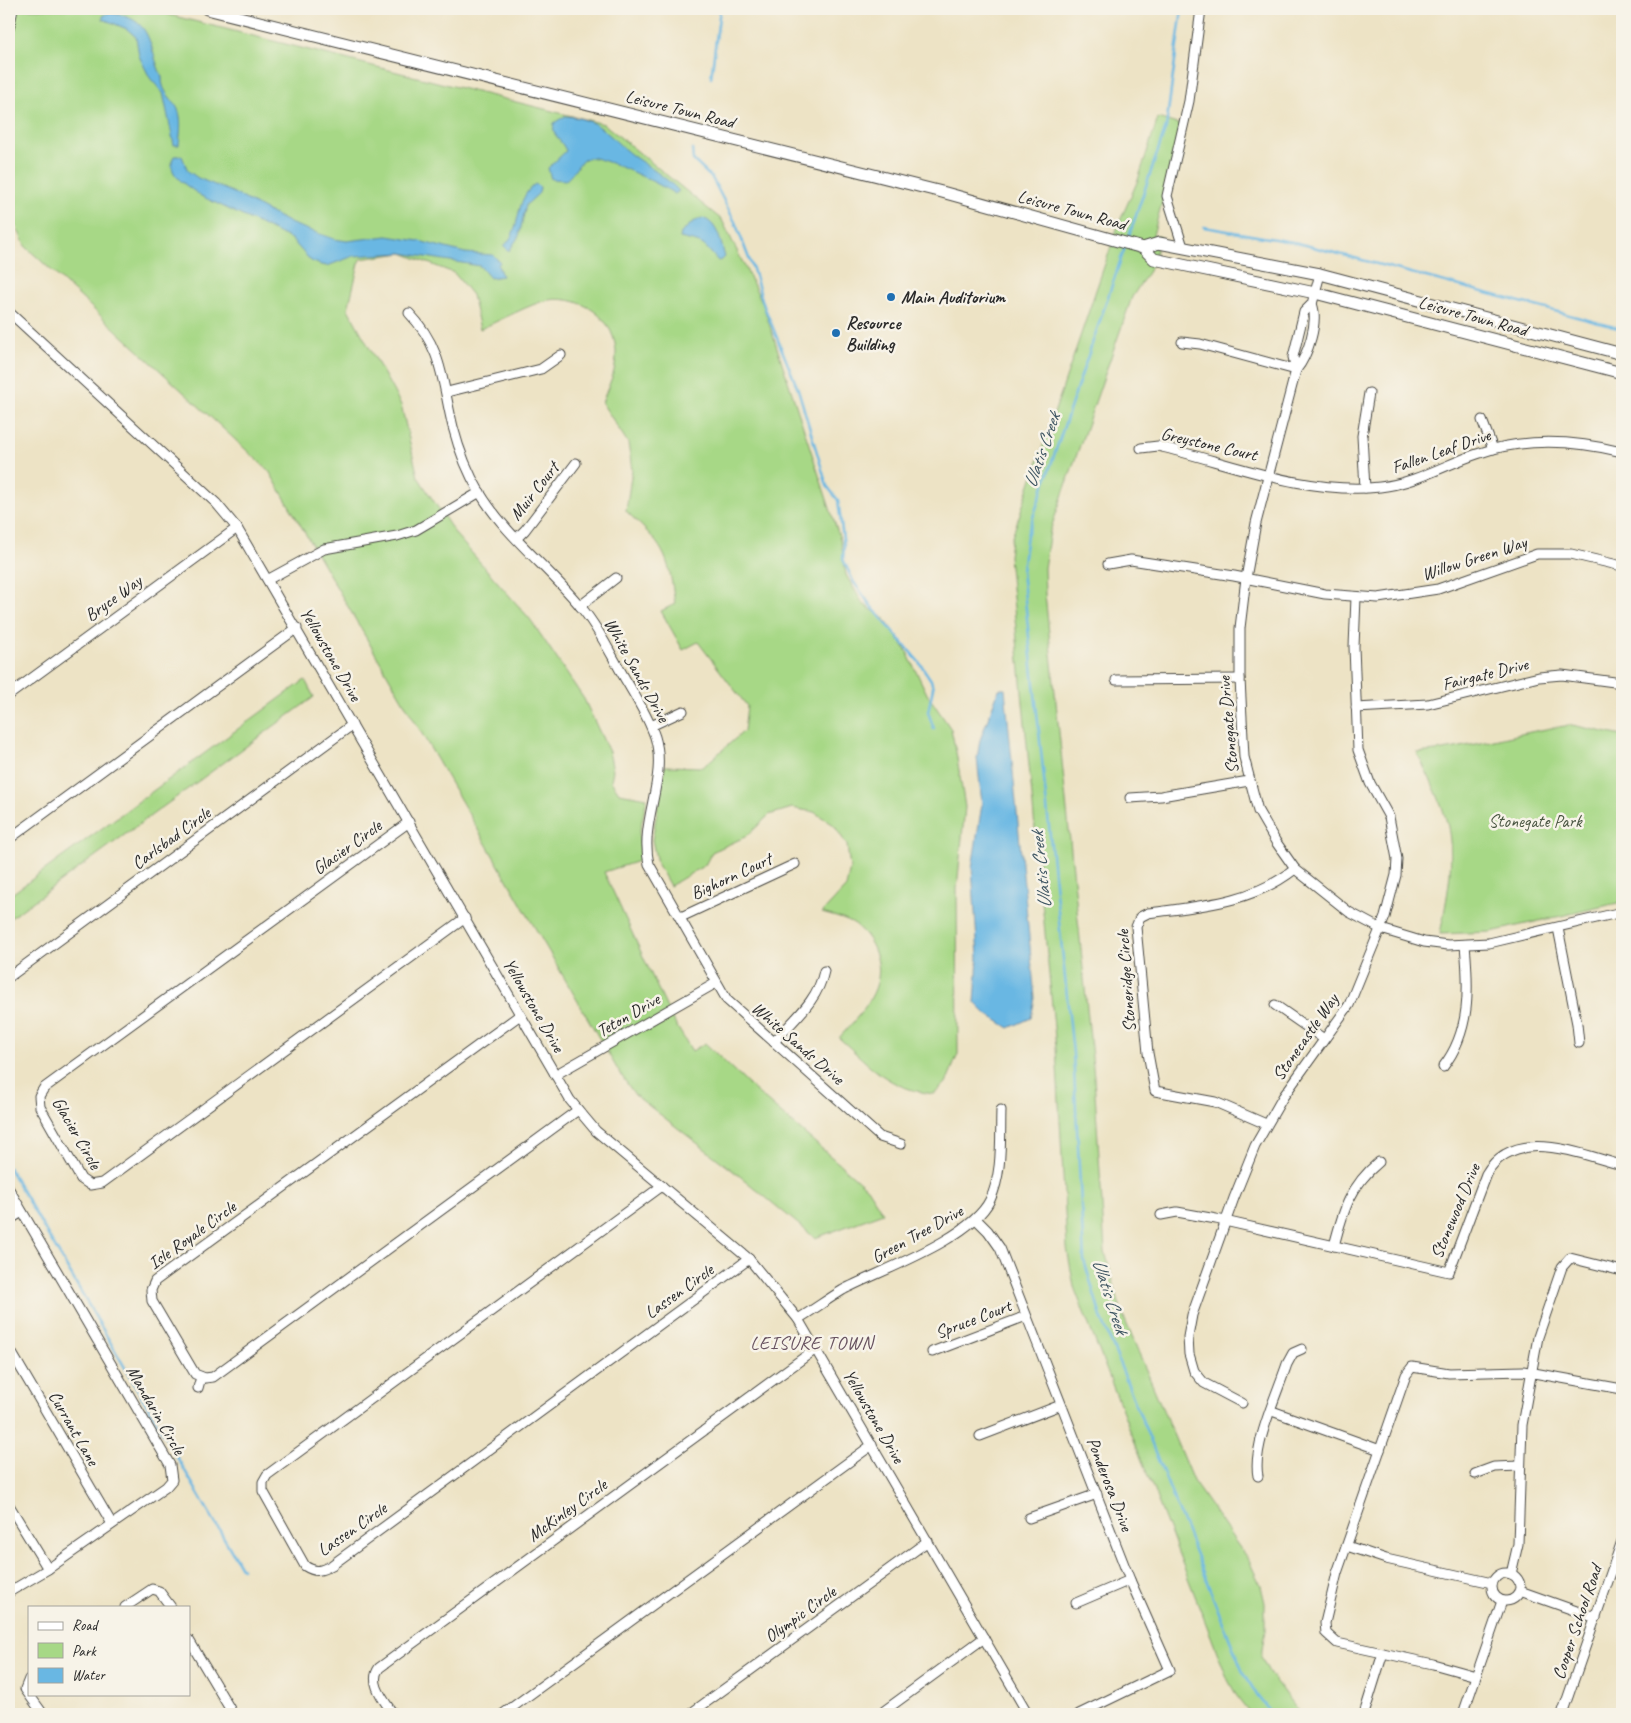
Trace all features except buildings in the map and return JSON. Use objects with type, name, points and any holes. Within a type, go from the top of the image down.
[{"type":"main road","name":"Leisure Town Road","points":[[207,9],[942,192],[1143,248],[1154,259],[1622,373]]},
{"type":"main road","name":"Leisure Town Road","points":[[1143,248],[1159,243],[1320,274],[1622,354]]},
{"type":"street","points":[[9,29],[13,9]]},
{"type":"street","points":[[1183,247],[1167,196],[1187,109],[1201,9]]},
{"type":"street","name":"Stonegate Drive","points":[[1320,274],[1313,298],[1304,312],[1293,357],[1296,370],[1256,523],[1246,578],[1240,628],[1240,680],[1244,757],[1258,811],[1295,869],[1349,912],[1380,929],[1424,942],[1465,945],[1489,943],[1622,912]]},
{"type":"street","name":"Yellowstone Drive","points":[[9,312],[216,503],[238,528],[555,1075],[578,1110],[596,1131],[749,1259],[798,1319],[817,1348],[1028,1714]]},
{"type":"street","name":"White Sands Drive","points":[[409,313],[428,335],[436,352],[447,392],[453,426],[463,457],[480,492],[500,521],[580,606],[612,657],[651,726],[659,754],[649,815],[646,851],[649,864],[681,917],[716,983],[738,1012],[880,1137],[901,1144]]},
{"type":"street","points":[[1182,342],[1200,344],[1296,370]]},
{"type":"street","points":[[447,392],[541,369],[561,355]]},
{"type":"street","points":[[1365,488],[1362,436],[1369,393]]},
{"type":"street","points":[[1482,420],[1493,449]]},
{"type":"street","name":"Fallen Leaf Drive","points":[[1269,475],[1330,488],[1365,488],[1401,484],[1420,478],[1474,454],[1527,443],[1580,443],[1622,452]]},
{"type":"street","name":"Greystone Court","points":[[1141,448],[1158,446],[1269,475]]},
{"type":"street","name":"Muir Court","points":[[517,538],[576,463]]},
{"type":"street","points":[[269,579],[324,549],[397,536],[416,530],[480,492]]},
{"type":"street","name":"Bryce Way","points":[[9,695],[238,528]]},
{"type":"street","name":"Willow Green Way","points":[[1108,564],[1131,560],[1246,578],[1325,594],[1356,597],[1406,595],[1438,589],[1537,554],[1571,554],[1622,566]]},
{"type":"street","points":[[580,606],[616,578]]},
{"type":"street","name":"Stonecastle Way","points":[[1242,1403],[1204,1382],[1194,1371],[1188,1354],[1188,1337],[1192,1315],[1244,1171],[1266,1124],[1349,1005],[1390,901],[1397,859],[1389,817],[1363,768],[1358,750],[1354,647],[1356,597]]},
{"type":"street","points":[[9,839],[297,628]]},
{"type":"street","name":"Fairgate Drive","points":[[1356,708],[1428,704],[1547,676],[1570,675],[1622,683]]},
{"type":"street","points":[[1116,680],[1240,680]]},
{"type":"street","points":[[651,726],[683,711]]},
{"type":"street","name":"Carlsbad Circle","points":[[9,977],[352,725]]},
{"type":"street","points":[[1130,798],[1161,796],[1249,781]]},
{"type":"street","name":"Glacier Circle","points":[[408,822],[34,1095],[81,1179],[89,1189],[102,1184],[465,918]]},
{"type":"street","name":"Bighorn Court","points":[[681,917],[795,864]]},
{"type":"street","name":"Stoneridge Circle","points":[[1266,1124],[1215,1102],[1154,1092],[1148,1053],[1136,927],[1139,919],[1148,913],[1222,903],[1264,890],[1295,869]]},
{"type":"street","points":[[1558,928],[1579,1043]]},
{"type":"street","points":[[1443,1067],[1457,1046],[1465,1021],[1468,991],[1465,945]]},
{"type":"street","points":[[774,1042],[816,996],[822,985],[824,972]]},
{"type":"street","name":"Teton Drive","points":[[555,1075],[716,983]]},
{"type":"street","points":[[1275,1004],[1324,1039]]},
{"type":"street","name":"Isle Royale Circle","points":[[201,1377],[195,1374],[146,1289],[520,1015]]},
{"type":"street","points":[[198,1388],[201,1377],[210,1378],[220,1372],[578,1110]]},
{"type":"street","name":"Green Tree Drive","points":[[798,1319],[843,1290],[890,1270],[977,1220],[996,1185],[1001,1110]]},
{"type":"street","name":"Stonewood Drive","points":[[1161,1216],[1178,1212],[1226,1221],[1449,1272],[1486,1174],[1494,1162],[1506,1153],[1520,1147],[1538,1145],[1622,1165]]},
{"type":"street","points":[[1334,1246],[1340,1223],[1353,1190],[1364,1175],[1379,1162]]},
{"type":"street","name":"Lassen Circle","points":[[662,1186],[268,1474],[260,1482],[263,1491],[305,1566],[313,1571],[320,1571],[332,1565],[749,1259]]},
{"type":"street","name":"Mandarin Circle","points":[[9,1189],[170,1465],[172,1480],[166,1487],[48,1569],[9,1592]]},
{"type":"street","points":[[9,1220],[22,1212]]},
{"type":"street","name":"Ponderosa Drive","points":[[977,1220],[988,1231],[1000,1248],[1130,1580],[1170,1670],[1079,1714]]},
{"type":"street","points":[[1511,1574],[1518,1544],[1522,1425],[1538,1337],[1562,1267],[1570,1258],[1622,1271]]},
{"type":"street","name":"Spruce Court","points":[[932,1352],[1026,1316]]},
{"type":"street","name":"Currant Lane","points":[[9,1348],[112,1524]]},
{"type":"street","name":"McKinley Circle","points":[[393,1714],[376,1686],[372,1675],[381,1666],[817,1348]]},
{"type":"street","points":[[1258,1476],[1256,1463],[1258,1448],[1287,1364],[1293,1353],[1302,1349]]},
{"type":"street","points":[[1476,1676],[1337,1643],[1326,1633],[1325,1623],[1337,1573],[1406,1375],[1412,1367],[1449,1373],[1532,1373],[1622,1389]]},
{"type":"street","points":[[980,1436],[1061,1405]]},
{"type":"street","points":[[1272,1411],[1380,1450]]},
{"type":"street","points":[[504,1714],[872,1445]]},
{"type":"street","points":[[1475,1474],[1494,1467],[1520,1466]]},
{"type":"street","points":[[1029,1518],[1096,1494]]},
{"type":"street","points":[[9,1505],[48,1569]]},
{"type":"street","name":"Olympic Circle","points":[[690,1714],[928,1541]]},
{"type":"street","name":"Cooper School Road","points":[[1562,1714],[1622,1541]]},
{"type":"street","points":[[1347,1546],[1386,1559],[1492,1583]]},
{"type":"street","points":[[310,1580],[313,1571]]},
{"type":"street","points":[[1501,1574],[1511,1574],[1519,1582],[1520,1591],[1511,1601],[1502,1601],[1492,1592],[1492,1583],[1501,1574]]},
{"type":"street","points":[[1076,1603],[1130,1580]]},
{"type":"street","points":[[126,1606],[152,1589],[159,1590],[170,1606]]},
{"type":"street","points":[[1520,1591],[1596,1618]]},
{"type":"street","points":[[1463,1714],[1502,1601]]},
{"type":"street","points":[[880,1714],[984,1638]]},
{"type":"street","points":[[190,1642],[233,1714]]},
{"type":"street","points":[[1364,1714],[1383,1653]]},
{"type":"street","points":[[28,1682],[25,1689],[28,1693]]},
{"type":"street","points":[[30,1696],[43,1714]]},
{"type":"green space","points":[[9,9],[146,9],[604,124],[722,220],[762,302],[841,542],[846,575],[863,604],[884,618],[906,650],[927,694],[951,729],[965,807],[957,888],[958,1054],[946,1083],[934,1094],[904,1087],[892,1082],[871,1067],[839,1038],[870,999],[878,977],[878,965],[875,952],[867,937],[855,925],[822,913],[846,887],[850,868],[847,845],[834,825],[814,812],[792,808],[769,815],[747,836],[712,852],[705,865],[670,886],[657,863],[652,840],[665,766],[703,767],[744,731],[747,706],[698,642],[683,650],[661,611],[675,604],[670,572],[662,551],[656,542],[626,511],[632,470],[628,443],[602,403],[615,366],[616,351],[608,326],[599,315],[588,307],[562,299],[541,302],[480,329],[472,295],[454,273],[402,253],[360,259],[348,309],[401,405],[418,477],[456,535],[530,619],[584,699],[609,752],[613,770],[611,781],[619,793],[647,798],[639,835],[642,860],[604,872],[671,1017],[692,1051],[705,1043],[751,1087],[867,1188],[883,1213],[815,1238],[741,1177],[635,1095],[619,1072],[269,471],[25,246],[13,218],[9,219]]},
{"type":"green space","points":[[1158,118],[1183,126],[1153,235],[1161,237],[1149,271],[1132,297],[1050,531],[1044,568],[1045,594],[1094,1077],[1105,1252],[1122,1313],[1193,1481],[1249,1561],[1261,1586],[1265,1603],[1265,1630],[1261,1657],[1270,1674],[1300,1714],[1250,1714],[1239,1700],[1228,1680],[1074,1287],[1067,1248],[1056,1048],[1009,556],[1011,540],[1095,293],[1119,223],[1138,180]]},
{"type":"green space","points":[[305,680],[314,697],[9,919],[9,896]]},
{"type":"green space","name":"Stonegate Park","points":[[1572,725],[1622,736],[1622,902],[1491,932],[1440,934],[1449,881],[1450,840],[1448,827],[1435,789],[1417,753],[1457,748],[1533,731]]},
{"type":"water","points":[[108,13],[134,20],[147,34],[164,88],[179,112],[181,124],[179,145],[174,145],[163,93],[150,78],[139,56],[136,37],[127,29],[103,19],[103,16]]},
{"type":"water","points":[[565,116],[588,121],[596,125],[679,191],[675,194],[631,171],[593,158],[584,160],[566,180],[551,179],[548,168],[566,151],[555,135],[553,127],[554,123]]},
{"type":"water","points":[[174,156],[182,156],[188,171],[198,178],[232,192],[292,224],[334,239],[347,241],[387,236],[419,241],[465,253],[493,255],[500,262],[498,265],[502,276],[490,278],[480,266],[402,253],[354,256],[327,266],[321,265],[311,261],[291,239],[201,196],[190,188],[179,179],[172,168]]},
{"type":"water","points":[[535,184],[540,187],[539,193],[526,205],[519,236],[509,251],[504,246],[514,231],[524,198]]},
{"type":"water","points":[[702,218],[712,224],[718,234],[725,257],[722,260],[718,261],[702,244],[680,238],[681,233],[693,222]]},
{"type":"water","points":[[999,689],[1005,689],[1035,998],[1031,1018],[1009,1028],[985,1013],[975,1003],[978,957],[972,868],[982,804],[977,758],[980,740]]},
{"type":"waterway","points":[[711,78],[720,9]]},
{"type":"waterway","name":"Ulatis Creek","points":[[1128,239],[1166,127],[1182,9]]},
{"type":"waterway","points":[[692,149],[693,160],[712,178],[735,222],[753,269],[764,306],[798,389],[827,486],[838,500],[844,546],[843,559],[853,581],[871,606],[919,662],[931,680],[933,688],[928,712],[934,729]]},
{"type":"waterway","points":[[1204,227],[1298,243],[1622,329]]},
{"type":"waterway","name":"Ulatis Creek","points":[[1125,247],[1027,535],[1022,571],[1073,1053],[1084,1260],[1101,1317],[1242,1670],[1258,1697],[1272,1714]]},
{"type":"waterway","points":[[9,1168],[242,1569]]},
{"type":"place","name":"Main Auditorium","points":[[891,297]]},
{"type":"place","name":"Resource Building","points":[[836,333]]},
{"type":"district","name":"LEISURE TOWN","points":[[812,1342]]}]
